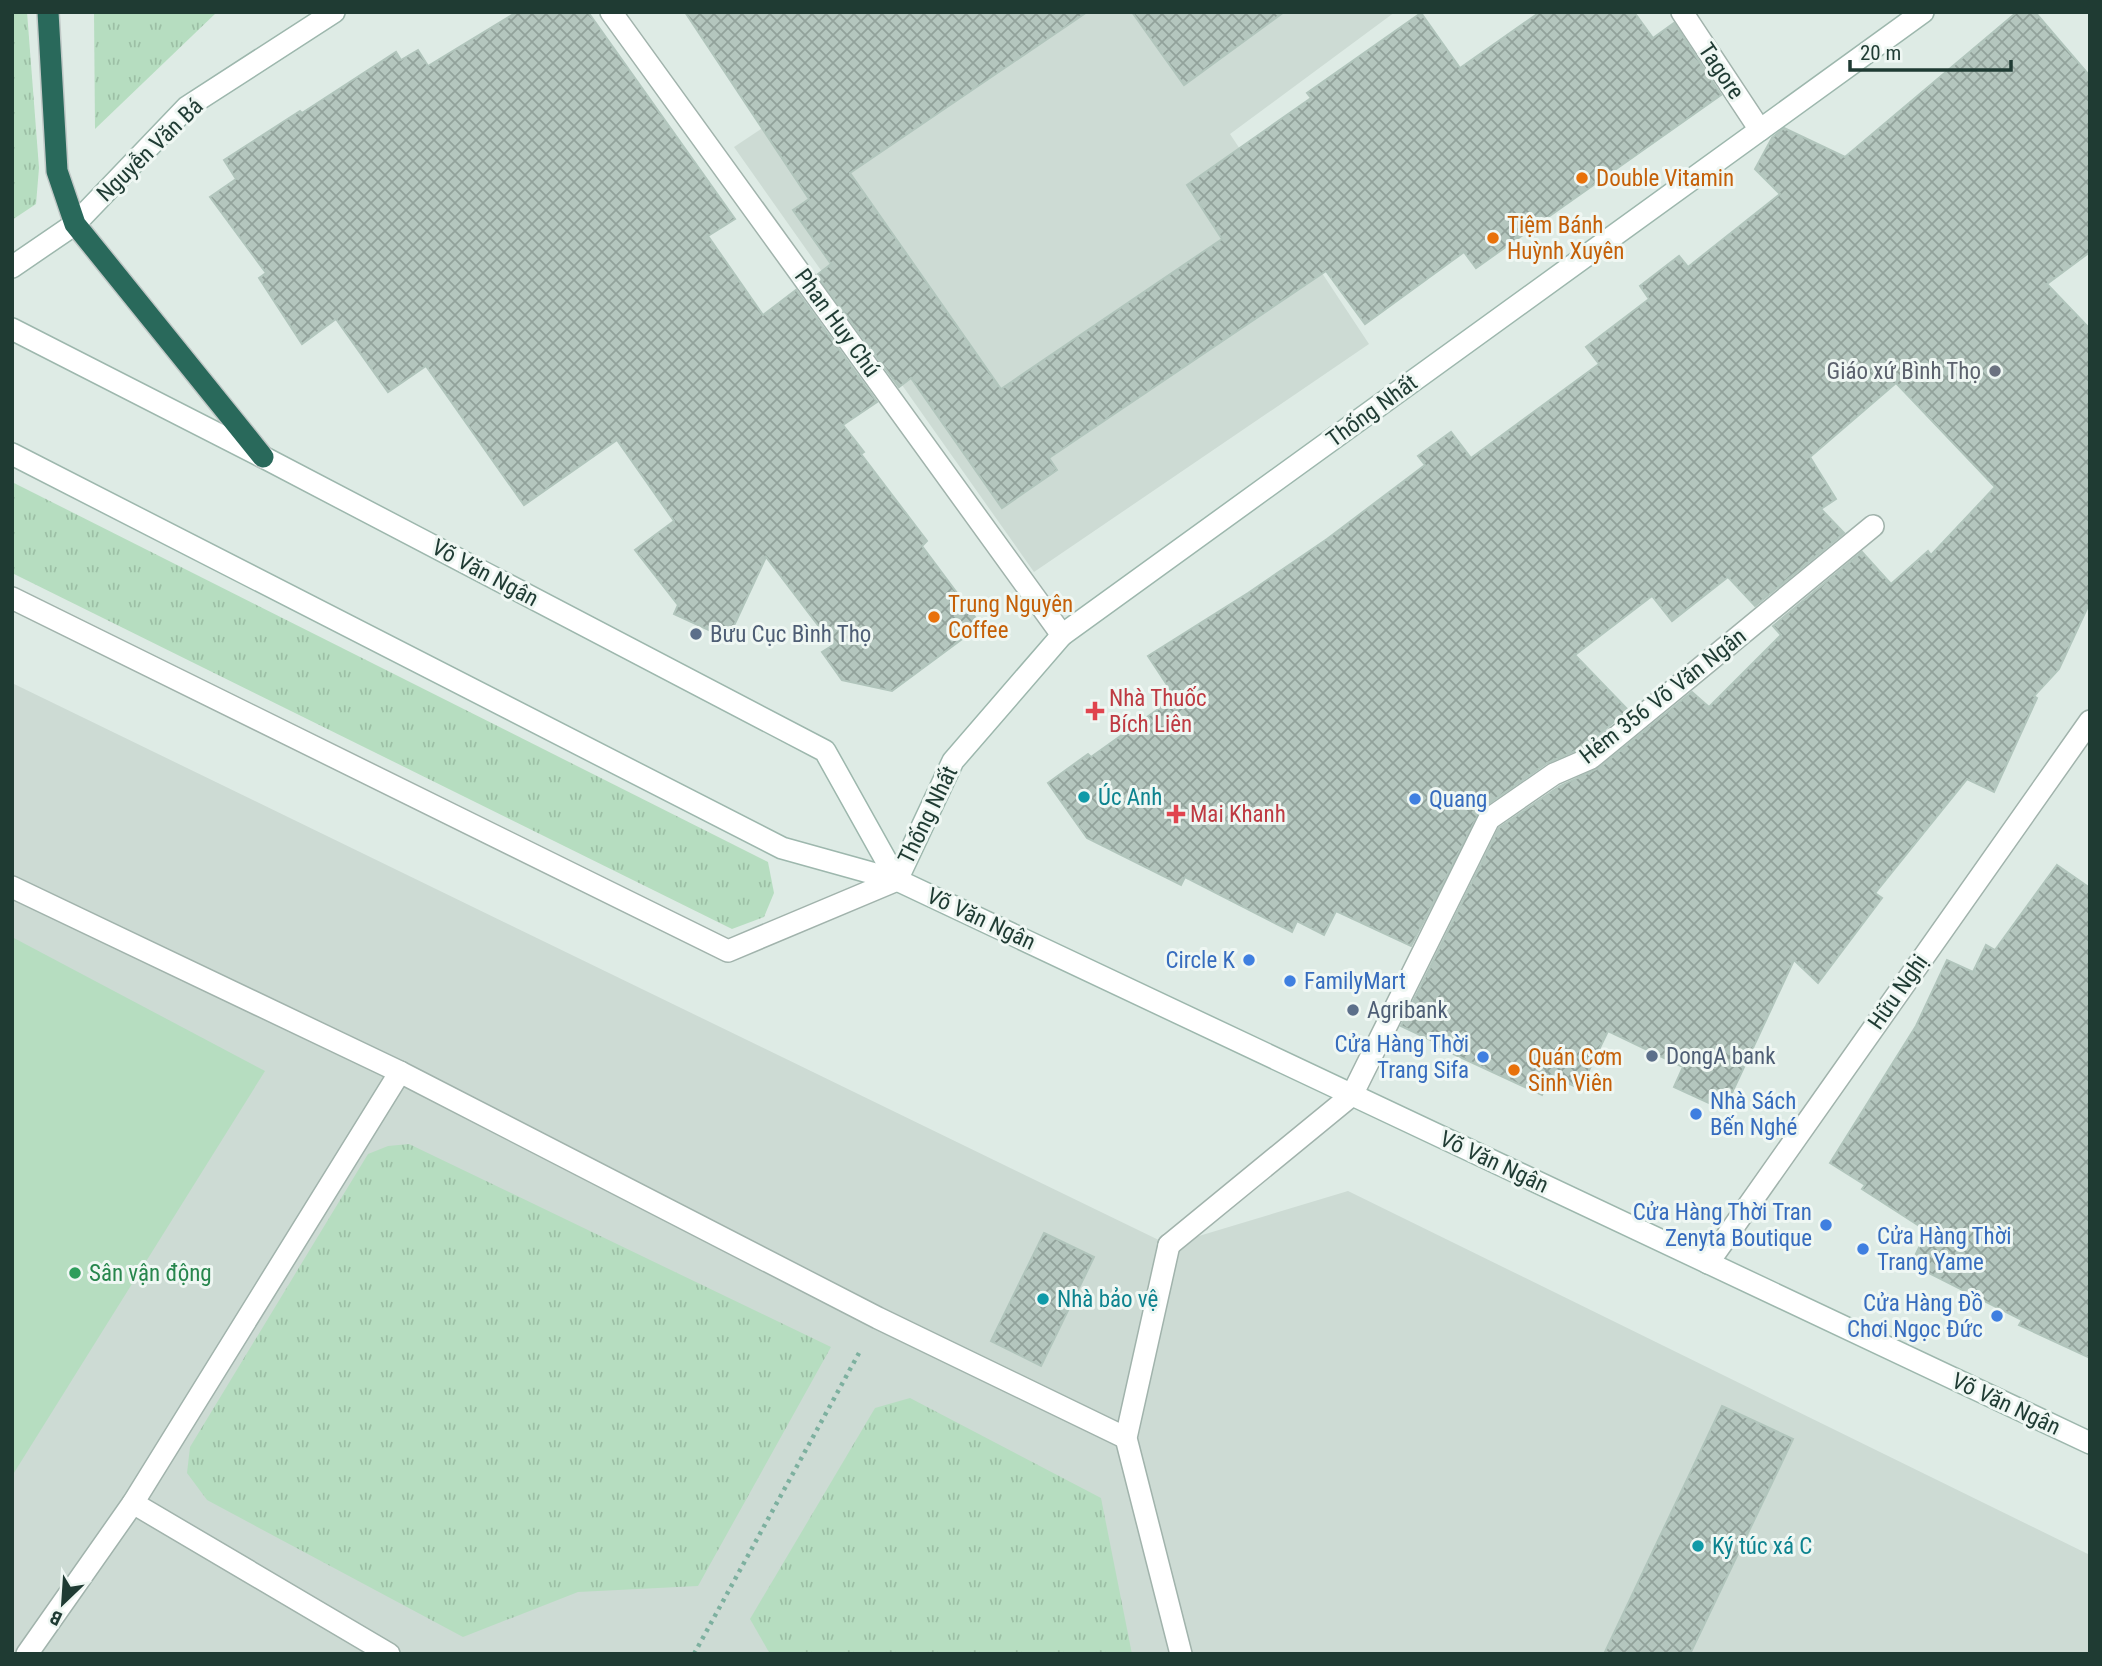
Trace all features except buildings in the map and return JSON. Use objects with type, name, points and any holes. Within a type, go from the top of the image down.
[{"type":"highway","points":[[48,12],[57,171],[75,224],[263,457]]},
{"type":"street","name":"Nguyễn Văn Bá","points":[[12,267],[75,224],[187,107],[334,12]]},
{"type":"street","name":"Phan Huy Chú","points":[[611,12],[1062,635]]},
{"type":"street","name":"Tagore","points":[[1682,12],[1760,130]]},
{"type":"street","name":"Thống Nhất","points":[[897,880],[953,761],[1062,635],[1923,12]]},
{"type":"street","name":"Võ Văn Ngân","points":[[12,329],[825,751],[897,880]]},
{"type":"street","name":"Võ Văn Ngân","points":[[12,454],[782,848],[897,880],[2090,1443]]},
{"type":"street","name":"Hẻm 356 Võ Văn Ngân","points":[[1352,1095],[1489,819],[1554,774],[1591,758],[1873,526]]},
{"type":"street","name":"Võ Văn Ngân","points":[[12,598],[729,951],[897,880]]},
{"type":"street","name":"Hữu Nghị","points":[[1708,1263],[2088,727]]},
{"type":"street","points":[[12,887],[400,1072],[878,1318],[1126,1438]]},
{"type":"street","points":[[27,1654],[133,1503],[400,1072]]},
{"type":"street","points":[[1181,1654],[1126,1438],[1170,1245],[1352,1095]]},
{"type":"street","points":[[133,1503],[389,1654]]},
{"type":"path","points":[[694,1654],[878,1318]]},
{"type":"shaded area","points":[[936,12],[1395,12],[1230,134],[1369,344],[1034,572],[734,147]]},
{"type":"shaded area","points":[[12,683],[1169,1245],[1348,1191],[2090,1555],[2090,1654],[12,1654]]},
{"type":"green space","points":[[12,12],[27,12],[39,168],[36,204],[12,220]]},
{"type":"green space","points":[[94,12],[217,12],[95,129]]},
{"type":"green space","points":[[12,482],[768,862],[774,893],[764,917],[732,929],[12,573]]},
{"type":"green space","name":"Sân vận động","points":[[12,937],[265,1071],[12,1476]]},
{"type":"green space","points":[[409,1144],[831,1347],[698,1586],[578,1592],[463,1637],[207,1500],[187,1473],[190,1447],[368,1154],[388,1146]]},
{"type":"green space","points":[[910,1398],[1101,1498],[1132,1654],[770,1654],[750,1619],[875,1408]]},
{"type":"place","name":"Double Vitamin","points":[[1582,178]]},
{"type":"place","name":"Tiệm Bánh Huỳnh Xuyên","points":[[1493,238]]},
{"type":"place","name":"Giáo xứ Bình Thọ","points":[[1995,371]]},
{"type":"place","name":"Trung Nguyên Coffee","points":[[934,617]]},
{"type":"place","name":"Bưu Cục Bình Thọ","points":[[696,634]]},
{"type":"place","name":"Nhà Thuốc Bích Liên","points":[[1095,711]]},
{"type":"place","name":"Úc Anh","points":[[1084,797]]},
{"type":"place","name":"Quang","points":[[1415,799]]},
{"type":"place","name":"Mai Khanh","points":[[1176,814]]},
{"type":"place","name":"Circle K","points":[[1249,960]]},
{"type":"place","name":"FamilyMart","points":[[1290,981]]},
{"type":"place","name":"Agribank","points":[[1353,1010]]},
{"type":"place","name":"DongA bank","points":[[1652,1056]]},
{"type":"place","name":"Cửa Hàng Thời Trang Sifa","points":[[1483,1057]]},
{"type":"place","name":"Quán Cơm Sinh Viên","points":[[1514,1070]]},
{"type":"place","name":"Nhà Sách Bến Nghé","points":[[1696,1114]]},
{"type":"place","name":"Cửa Hàng Thời Tran Zenyta Boutique","points":[[1826,1225]]},
{"type":"place","name":"Cửa Hàng Thời Trang Yame","points":[[1863,1249]]},
{"type":"place","name":"Sân vận động","points":[[75,1273]]},
{"type":"place","name":"Nhà bảo vệ","points":[[1043,1299]]},
{"type":"place","name":"Cửa Hàng Đồ Chơi Ngọc Đức","points":[[1997,1316]]},
{"type":"place","name":"Ký túc xá C","points":[[1698,1546]]}]
